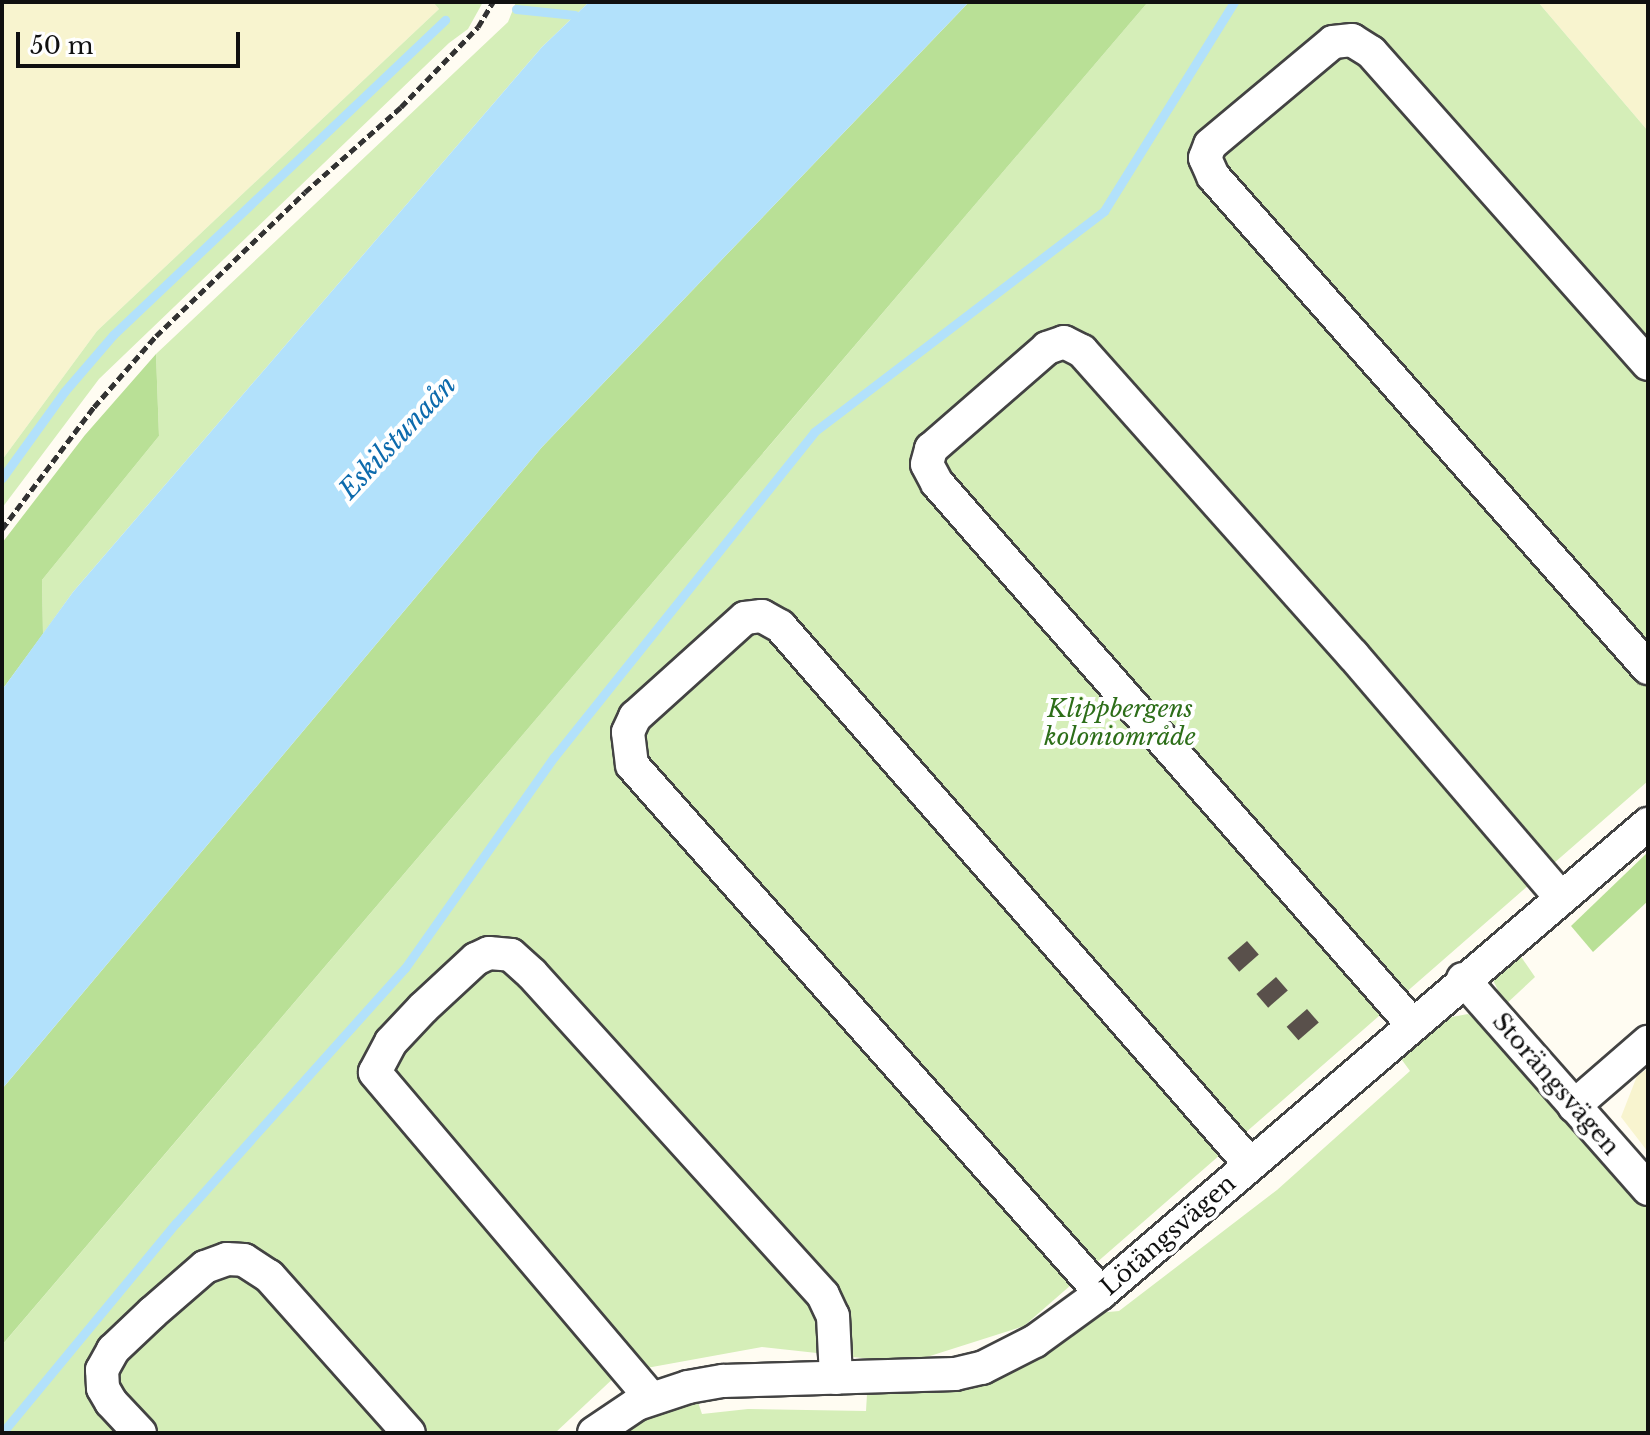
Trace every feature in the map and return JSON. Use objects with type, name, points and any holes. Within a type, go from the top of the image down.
[{"type":"street","points":[[1648,364],[1371,52],[1352,40],[1333,42],[1210,145],[1205,158],[1213,176],[1648,668]]},
{"type":"street","points":[[1412,1024],[937,483],[927,464],[931,449],[1047,348],[1064,342],[1082,351],[1353,655],[1561,898]]},
{"type":"street","points":[[1101,1293],[632,765],[628,732],[635,717],[745,618],[762,616],[780,626],[1250,1164]]},
{"type":"street","name":"Lötängsvägen","points":[[594,1433],[651,1398],[723,1381],[955,1374],[982,1368],[1035,1341],[1101,1293],[1463,979],[1648,824]]},
{"type":"street","points":[[651,1398],[375,1072],[381,1055],[402,1030],[476,959],[489,953],[511,955],[532,974],[823,1295],[833,1316],[836,1378]]},
{"type":"street","name":"Storängsvägen","points":[[1463,979],[1648,1189]]},
{"type":"street","points":[[1574,1106],[1648,1042]]},
{"type":"street","points":[[140,1433],[111,1402],[103,1388],[102,1370],[113,1350],[163,1304],[205,1267],[227,1259],[244,1260],[269,1276],[409,1433]]},
{"type":"path","points":[[2,529],[94,407],[156,336],[305,192],[401,107],[478,27],[493,2]]},
{"type":"shaded area","points":[[2,2],[433,2],[439,9],[97,331],[2,460]]},
{"type":"shaded area","points":[[1538,2],[1648,2],[1648,131]]},
{"type":"shaded area","points":[[1648,1068],[1648,1152],[1621,1117],[1637,1076]]},
{"type":"green space","points":[[433,2],[483,2],[468,29],[449,43],[99,379],[2,508],[2,460],[97,331],[439,9]]},
{"type":"green space","points":[[516,2],[589,2],[542,47],[73,592],[43,634],[42,580],[159,436],[156,354],[508,22]]},
{"type":"green space","points":[[969,2],[1148,2],[2,1345],[2,1089],[542,447]]},
{"type":"green space","name":"Klippbergens koloniområde","points":[[1148,2],[1538,2],[1648,131],[1648,781],[1024,1326],[908,1363],[762,1347],[619,1373],[555,1433],[2,1433],[3,1344]]},
{"type":"green space","points":[[156,354],[159,436],[42,580],[43,634],[2,690],[2,543],[85,435]]},
{"type":"green space","points":[[1648,852],[1648,901],[1593,952],[1571,926]]},
{"type":"green space","points":[[1517,951],[1535,977],[1505,1005],[1492,978]]},
{"type":"green space","points":[[1468,1014],[1490,1030],[1648,1208],[1648,1433],[613,1433],[695,1393],[702,1414],[748,1409],[866,1411],[867,1394],[965,1386],[1087,1314],[1119,1311],[1277,1190],[1410,1071],[1394,1049],[1430,1021]]},
{"type":"water","name":"Eskilstunaån","points":[[589,2],[969,2],[542,447],[2,1089],[2,690],[73,592],[542,47]]},
{"type":"building","points":[[1247,941],[1259,955],[1239,972],[1227,958]]},
{"type":"building","points":[[1276,977],[1288,991],[1268,1008],[1256,994]]},
{"type":"building","points":[[1307,1009],[1319,1023],[1298,1040],[1287,1027]]},
{"type":"waterway","points":[[2,1433],[176,1223],[405,968],[554,757],[814,432],[1104,211],[1234,2]]},
{"type":"waterway","points":[[516,9],[575,15]]},
{"type":"waterway","points":[[2,478],[64,392],[113,335],[445,20]]}]
